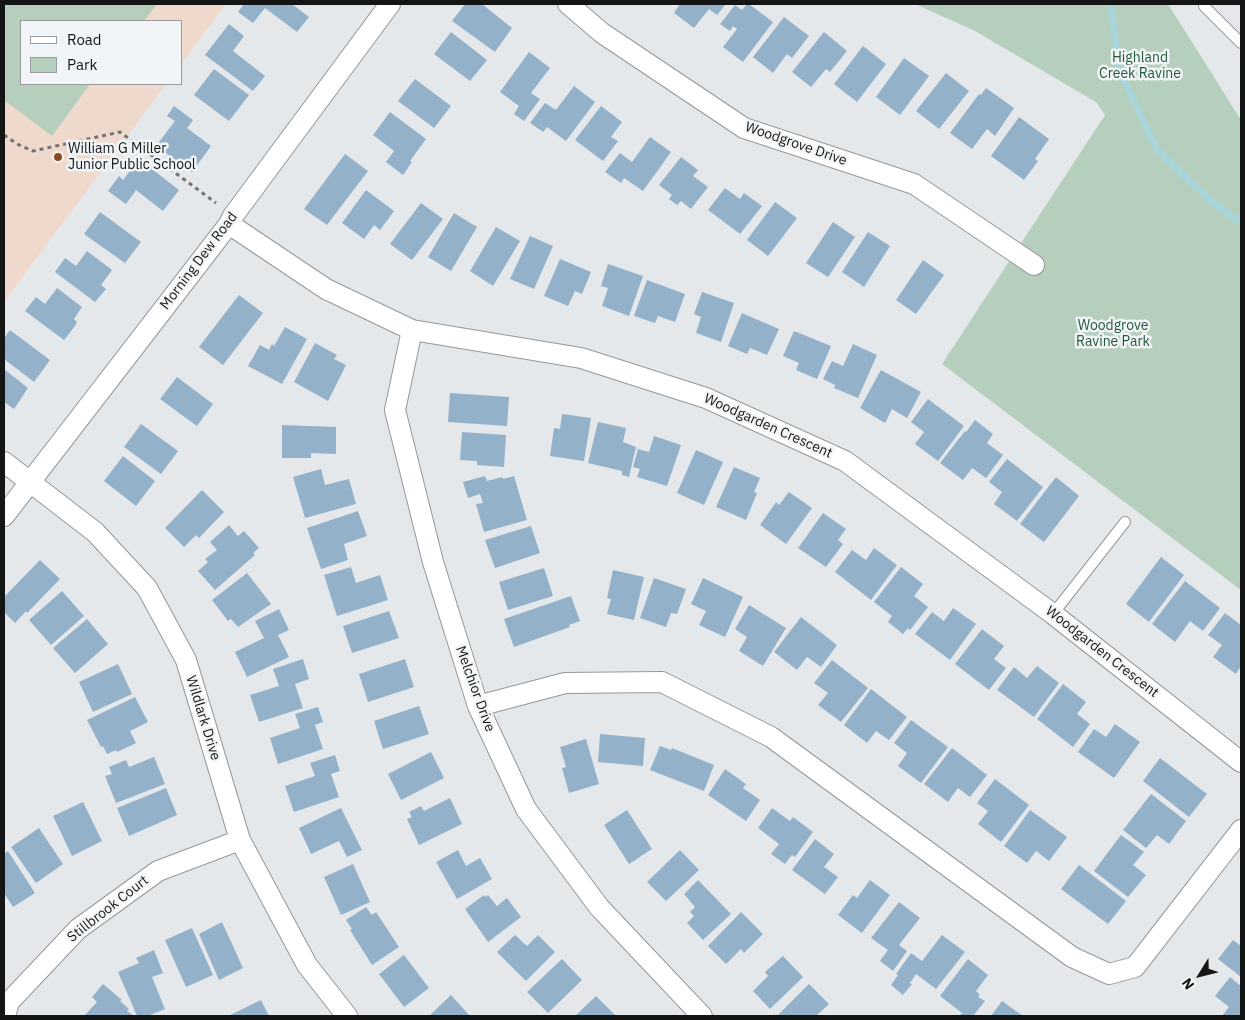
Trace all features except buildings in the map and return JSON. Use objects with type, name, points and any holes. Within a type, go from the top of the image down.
[{"type":"street","name":"Morning Dew Road","points":[[4,516],[231,220],[390,4]]},
{"type":"street","name":"Woodgrove Drive","points":[[568,4],[602,32],[744,128],[914,184],[1034,264]]},
{"type":"street","name":"Woodgarden Crescent","points":[[231,220],[326,289],[412,330],[581,358],[706,398],[845,461],[1053,614],[1241,762]]},
{"type":"street","name":"Melchior Drive","points":[[412,330],[395,410],[433,562],[478,706],[526,809],[599,907],[702,1016]]},
{"type":"street","name":"Wildlark Drive","points":[[4,462],[95,532],[147,588],[186,660],[240,840],[306,965],[347,1016]]},
{"type":"street","points":[[478,706],[565,683],[662,682],[771,737],[1072,957],[1110,974],[1135,967],[1241,830]]},
{"type":"street","name":"Stillbrook Court","points":[[5,1016],[9,1002],[78,929],[158,871],[240,840]]},
{"type":"lane","points":[[1204,4],[1241,43]]},
{"type":"lane","points":[[1053,614],[1125,522]]},
{"type":"path","points":[[4,134],[17,144],[33,150],[120,132],[231,220]]},
{"type":"shaded area","name":"William G Miller Junior Public School","points":[[4,4],[226,4],[182,63],[182,20],[20,20],[20,85],[165,85],[4,302]]},
{"type":"green space","points":[[4,4],[157,4],[145,20],[20,20],[20,85],[89,85],[52,136],[4,100]]},
{"type":"green space","name":"Woodgrove Ravine Park","points":[[915,4],[1168,4],[1241,120],[1241,590],[942,364],[1105,115],[1096,102],[975,31]]},
{"type":"waterway","points":[[1111,4],[1119,70],[1158,151],[1212,202],[1241,223]]},
{"type":"place","name":"William G Miller Junior Public School","points":[[58,157]]},
{"type":"park label","name":"Highland Creek Ravine","points":[[1140,66]]}]
